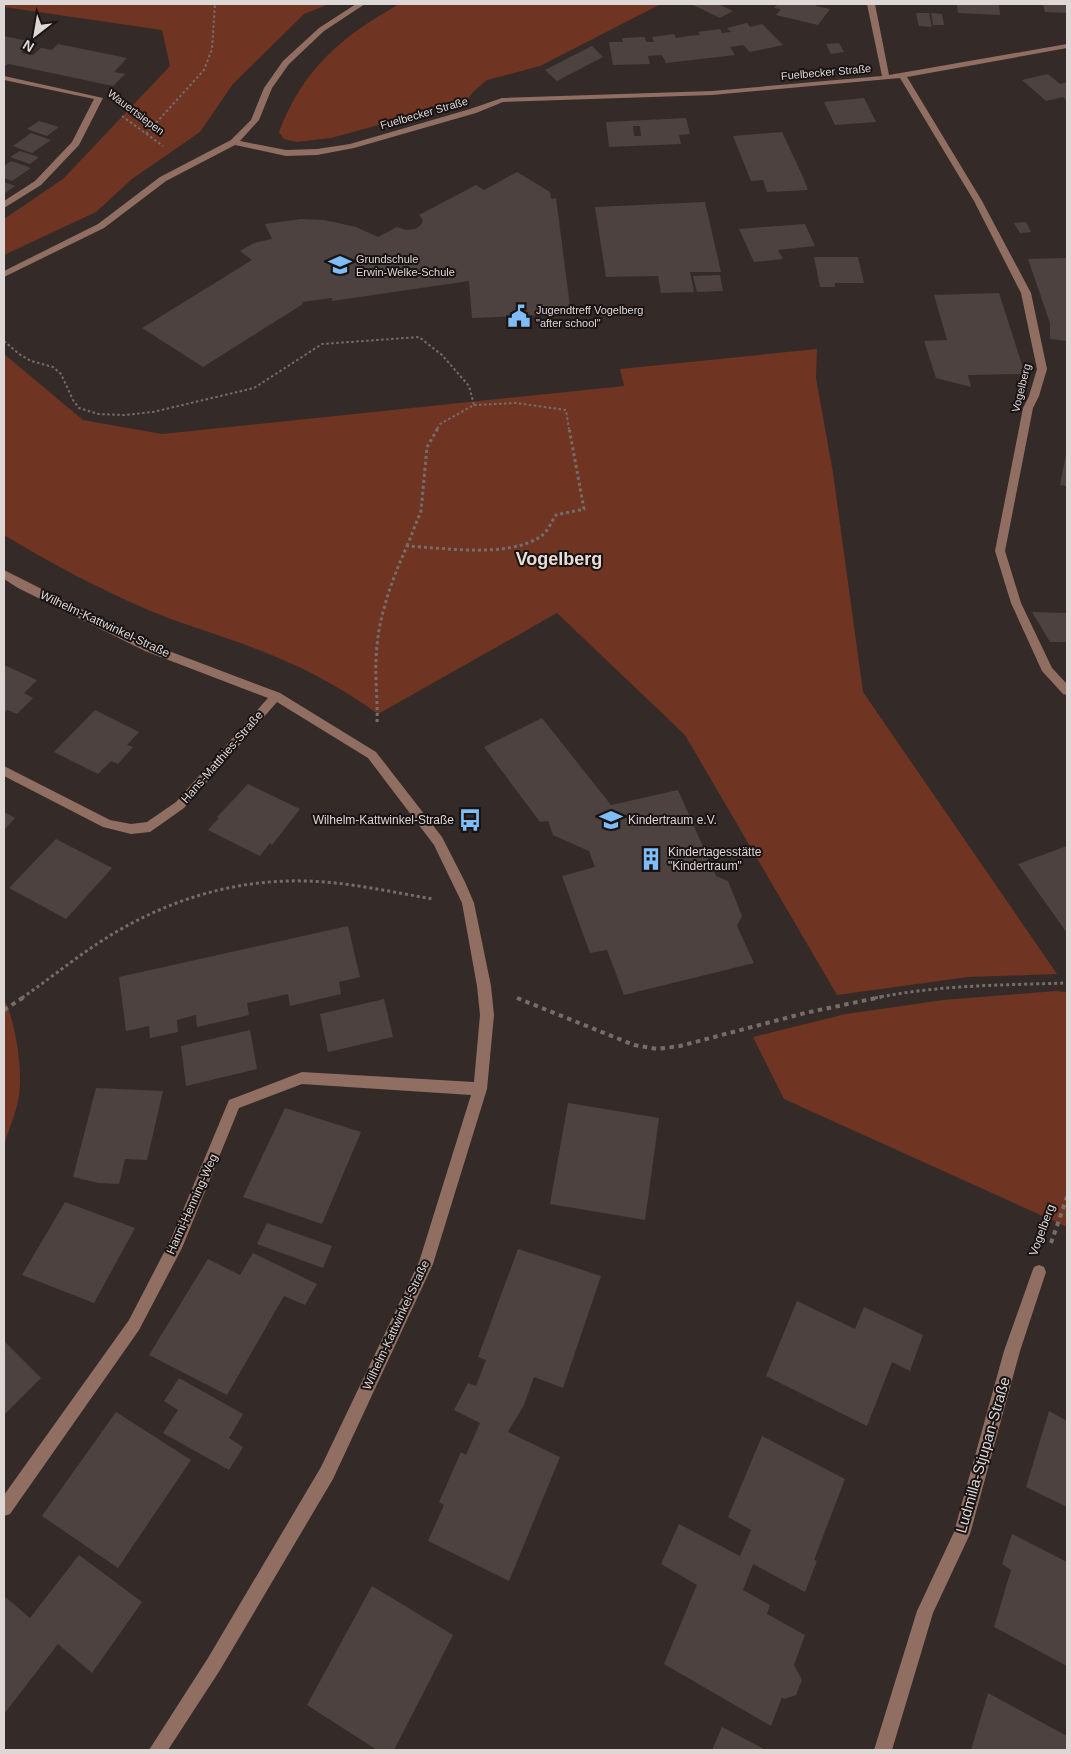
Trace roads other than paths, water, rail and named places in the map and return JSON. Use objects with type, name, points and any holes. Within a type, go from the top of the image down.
[{"type":"street","points":[[4,274],[102,226],[163,179],[234,142],[255,120],[269,87],[287,63],[315,34],[340,15],[361,4]]},
{"type":"street","name":"Fuelbecker Straße","points":[[871,4],[886,78]]},
{"type":"street","name":"Fuelbecker Straße","points":[[234,142],[286,153],[317,152],[351,146],[473,111],[502,100],[712,93],[886,78],[1067,46]]},
{"type":"street","name":"Vogelberg","points":[[903,76],[978,200],[1026,293],[1042,369],[1034,396],[1028,408],[1000,551],[1016,603],[1048,671],[1067,691]]},
{"type":"street","name":"Wauertsiepen","points":[[4,78],[99,98],[76,143],[38,183],[4,205]]},
{"type":"street","name":"Wilhelm-Kattwinkel-Straße","points":[[4,574],[22,585],[149,648],[276,696],[372,755],[438,842],[459,882],[468,904],[484,986],[487,1015],[480,1088],[426,1264],[327,1472],[214,1664],[158,1750]]},
{"type":"street","name":"Hans-Matthies-Straße","points":[[4,771],[107,824],[130,829],[150,827],[180,805],[276,696]]},
{"type":"street","name":"Hanni-Henning-Weg","points":[[4,1508],[134,1325],[177,1242],[234,1104],[302,1078],[480,1088]]},
{"type":"street","name":"Ludmilla-Stjupan-Straße","points":[[883,1750],[924,1612],[962,1534],[1012,1351],[1039,1272]]},
{"type":"place","name":"Grundschule Erwin-Welke-Schule","points":[[340,265]]},
{"type":"place","name":"Jugendtreff Vogelberg \"after school\"","points":[[519,316]]},
{"type":"place","name":"Wilhelm-Kattwinkel-Straße","points":[[470,820]]},
{"type":"place","name":"Kindertraum e.V.","points":[[611,820]]},
{"type":"place","name":"Kindertagesstätte \"Kindertraum\"","points":[[651,859]]},
{"type":"district","name":"Vogelberg","points":[[559,559]]}]
